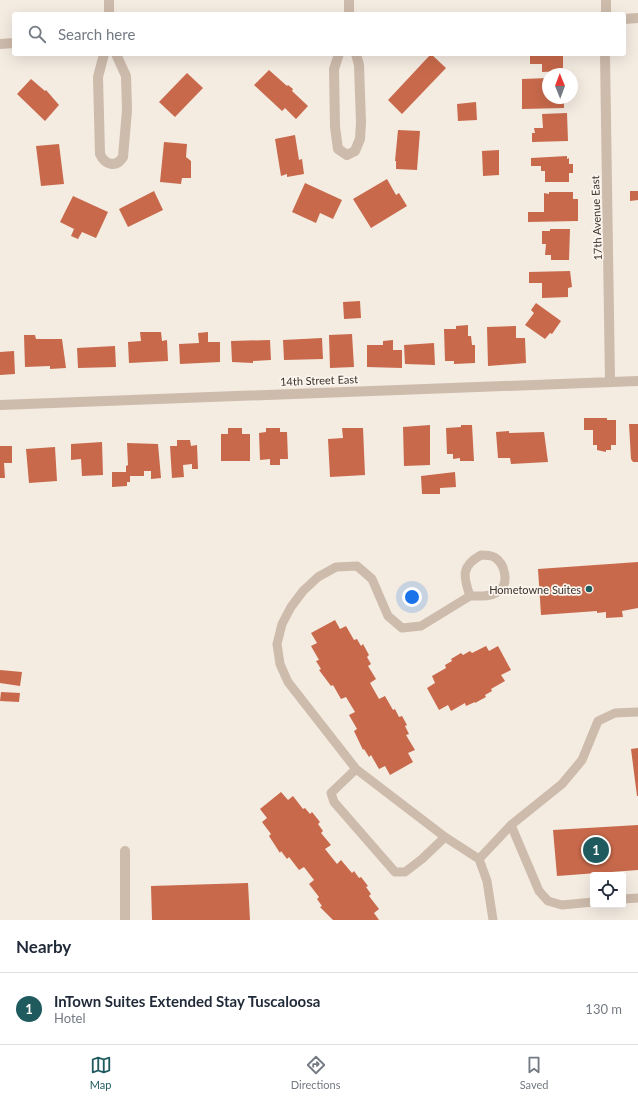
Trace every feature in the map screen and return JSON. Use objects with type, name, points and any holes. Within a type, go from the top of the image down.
[{"type":"street","points":[[109,0],[109,12]]},
{"type":"street","points":[[349,0],[349,12]]},
{"type":"street","points":[[606,0],[606,12]]},
{"type":"street","points":[[626,19],[638,18]]},
{"type":"street","points":[[0,44],[12,43]]},
{"type":"street","points":[[103,56],[98,77],[100,154],[106,163],[113,165],[119,162],[123,157],[127,110],[126,76],[117,56]]},
{"type":"street","points":[[339,56],[334,69],[335,127],[338,149],[346,155],[355,151],[360,139],[359,65],[357,56]]},
{"type":"street","name":"17th Avenue East","points":[[605,56],[610,381]]},
{"type":"street","name":"14th Street East","points":[[0,405],[638,381]]},
{"type":"street","points":[[125,851],[125,920]]},
{"type":"lane","points":[[470,596],[465,581],[466,568],[471,560],[481,555],[492,556],[497,559],[505,572],[504,583],[499,592],[486,597],[470,596],[421,626],[402,628],[388,616],[372,579],[357,566],[336,567],[318,577],[303,591],[291,607],[282,624],[277,644],[280,664],[288,682],[356,769],[444,837],[478,859],[487,881],[493,920]]},
{"type":"lane","points":[[478,859],[511,825],[562,784],[582,760],[598,721],[615,713],[638,712]]},
{"type":"lane","points":[[356,769],[331,793],[334,802],[395,872],[405,872],[422,859],[444,837]]},
{"type":"lane","points":[[511,825],[539,891],[548,901],[562,905],[590,902]]},
{"type":"lane","points":[[626,899],[638,898]]},
{"type":"building","points":[[429,56],[433,56],[446,68],[402,114],[388,100]]},
{"type":"building","points":[[530,56],[563,56],[563,68],[542,68],[542,64],[530,64]]},
{"type":"building","points":[[269,70],[287,86],[288,85],[293,89],[292,91],[308,106],[296,119],[285,108],[282,111],[254,85]]},
{"type":"building","points":[[187,73],[203,88],[175,117],[159,102]]},
{"type":"building","points":[[542,78],[542,104],[564,104],[564,108],[522,109],[522,79]]},
{"type":"building","points":[[31,79],[45,91],[46,90],[59,105],[45,121],[17,94]]},
{"type":"building","points":[[476,102],[477,120],[458,121],[457,104]]},
{"type":"building","points":[[567,113],[568,141],[532,142],[532,133],[535,133],[534,128],[543,128],[542,114]]},
{"type":"building","points":[[398,130],[420,131],[417,170],[396,169],[395,161]]},
{"type":"building","points":[[295,135],[299,160],[302,159],[304,174],[287,177],[287,174],[281,176],[275,139]]},
{"type":"building","points":[[164,142],[187,144],[186,157],[191,161],[191,178],[182,178],[181,184],[160,182]]},
{"type":"building","points":[[59,144],[64,184],[41,186],[36,146]]},
{"type":"building","points":[[499,150],[499,175],[483,176],[482,151]]},
{"type":"building","points":[[567,156],[567,159],[569,158],[569,164],[573,164],[573,173],[569,173],[569,182],[545,182],[545,171],[541,171],[541,166],[531,166],[531,158]]},
{"type":"building","points":[[387,179],[396,195],[399,193],[407,206],[371,228],[353,199]]},
{"type":"building","points":[[305,183],[342,200],[333,219],[320,213],[316,223],[292,212]]},
{"type":"building","points":[[154,191],[163,210],[128,227],[119,209]]},
{"type":"building","points":[[630,191],[638,191],[638,200],[630,201]]},
{"type":"building","points":[[549,192],[573,192],[573,199],[578,199],[578,221],[528,222],[528,212],[544,212],[544,193],[549,194]]},
{"type":"building","points":[[73,196],[108,212],[96,238],[82,232],[78,239],[71,236],[74,229],[60,222]]},
{"type":"building","points":[[550,229],[570,229],[569,260],[551,260],[551,255],[545,255],[546,244],[542,244],[542,231],[550,231]]},
{"type":"building","points":[[570,271],[572,287],[568,288],[568,297],[542,298],[542,283],[529,283],[529,272]]},
{"type":"building","points":[[360,301],[361,318],[344,319],[343,302]]},
{"type":"building","points":[[536,303],[561,321],[552,334],[550,333],[545,339],[525,325],[534,313],[531,310]]},
{"type":"building","points":[[468,325],[468,336],[471,336],[472,345],[475,345],[475,363],[454,364],[454,361],[445,361],[444,329],[456,329],[456,326]]},
{"type":"building","points":[[516,326],[516,338],[525,338],[526,363],[488,366],[487,327]]},
{"type":"building","points":[[140,332],[161,332],[162,341],[167,340],[168,361],[129,363],[128,342],[141,341]]},
{"type":"building","points":[[208,332],[208,342],[220,342],[220,362],[180,364],[179,344],[199,343],[198,333]]},
{"type":"building","points":[[352,334],[354,367],[330,368],[329,335]]},
{"type":"building","points":[[24,335],[35,335],[36,339],[62,339],[66,368],[50,369],[50,366],[25,367]]},
{"type":"building","points":[[322,338],[323,359],[284,360],[283,340]]},
{"type":"building","points":[[270,340],[271,360],[253,361],[253,363],[232,362],[231,341]]},
{"type":"building","points":[[393,340],[393,350],[402,350],[402,368],[367,367],[367,345],[383,345],[383,341]]},
{"type":"building","points":[[434,343],[435,365],[405,364],[404,345]]},
{"type":"building","points":[[115,346],[116,367],[78,368],[77,348]]},
{"type":"building","points":[[14,351],[15,374],[0,375],[0,352]]},
{"type":"building","points":[[584,418],[607,418],[607,420],[616,420],[616,445],[611,445],[611,450],[606,450],[606,452],[597,450],[597,445],[593,445],[593,430],[584,430]]},
{"type":"building","points":[[629,424],[638,424],[638,462],[633,462],[631,459]]},
{"type":"building","points":[[430,425],[430,465],[404,466],[403,427]]},
{"type":"building","points":[[461,425],[472,425],[474,461],[460,461],[460,458],[453,459],[453,454],[447,454],[446,428],[461,427]]},
{"type":"building","points":[[228,428],[242,428],[242,434],[250,434],[250,461],[221,461],[221,434],[228,434]]},
{"type":"building","points":[[266,428],[280,428],[280,432],[287,432],[288,459],[280,459],[280,465],[270,465],[270,459],[260,460],[259,433],[266,432]]},
{"type":"building","points":[[342,428],[363,428],[365,475],[330,477],[328,439],[343,438]]},
{"type":"building","points":[[509,431],[509,433],[544,432],[548,462],[511,464],[510,458],[498,458],[496,432]]},
{"type":"building","points":[[177,440],[190,440],[191,446],[197,445],[198,469],[192,469],[192,464],[183,465],[184,477],[172,478],[170,446],[177,446]]},
{"type":"building","points":[[102,442],[103,475],[82,476],[81,459],[71,460],[71,444]]},
{"type":"building","points":[[127,443],[158,444],[161,478],[151,479],[151,471],[144,471],[144,476],[130,476],[130,482],[127,482],[127,486],[112,487],[112,472],[126,472],[126,466],[128,465]]},
{"type":"building","points":[[0,446],[12,446],[12,463],[4,463],[5,478],[0,478]]},
{"type":"building","points":[[55,447],[57,481],[29,483],[26,449]]},
{"type":"building","points":[[455,472],[456,487],[440,488],[440,494],[422,494],[421,476]]},
{"type":"building","name":"Hometowne Suites","points":[[638,562],[638,608],[622,611],[623,617],[606,618],[606,612],[597,613],[597,611],[541,615],[538,569]]},
{"type":"building","points":[[335,620],[340,629],[346,626],[354,640],[357,639],[361,646],[363,644],[369,655],[367,657],[371,664],[368,666],[376,679],[370,683],[379,699],[385,696],[393,710],[395,709],[399,717],[402,716],[407,725],[405,726],[409,734],[406,735],[415,750],[408,753],[413,762],[390,775],[385,766],[379,769],[371,755],[369,757],[364,749],[363,750],[354,731],[357,729],[349,715],[355,712],[346,697],[341,699],[333,685],[331,686],[319,670],[321,669],[316,661],[319,660],[311,646],[317,643],[311,633]]},
{"type":"building","points":[[486,646],[489,651],[498,646],[511,670],[501,675],[505,681],[491,689],[492,691],[485,695],[486,697],[475,703],[466,706],[465,703],[451,711],[448,705],[439,710],[427,688],[435,683],[432,676],[446,668],[445,665],[452,661],[451,659],[461,653],[463,655],[470,651],[472,653]]},
{"type":"building","points":[[0,670],[22,672],[20,686],[0,683]]},
{"type":"building","points":[[1,692],[20,693],[19,702],[0,701]]},
{"type":"building","points":[[638,748],[638,796],[637,796],[631,749]]},
{"type":"building","points":[[281,792],[288,800],[293,796],[303,809],[305,808],[310,814],[312,812],[320,822],[318,824],[323,831],[321,833],[331,845],[325,849],[337,864],[341,860],[352,873],[354,871],[368,886],[366,887],[371,894],[369,896],[379,909],[374,913],[379,920],[333,920],[320,907],[322,906],[317,899],[319,897],[309,884],[314,880],[304,867],[299,870],[289,857],[287,859],[281,851],[280,853],[269,836],[271,834],[262,822],[267,818],[260,809]]},
{"type":"building","points":[[638,825],[638,870],[590,872],[590,874],[557,876],[553,830]]},
{"type":"building","points":[[248,883],[250,920],[152,920],[151,886]]},
{"type":"place","name":"Hometowne Suites","points":[[589,589]]},
{"type":"place","name":"InTown Suites Extended Stay Tuscaloosa","points":[[596,850]]}]
